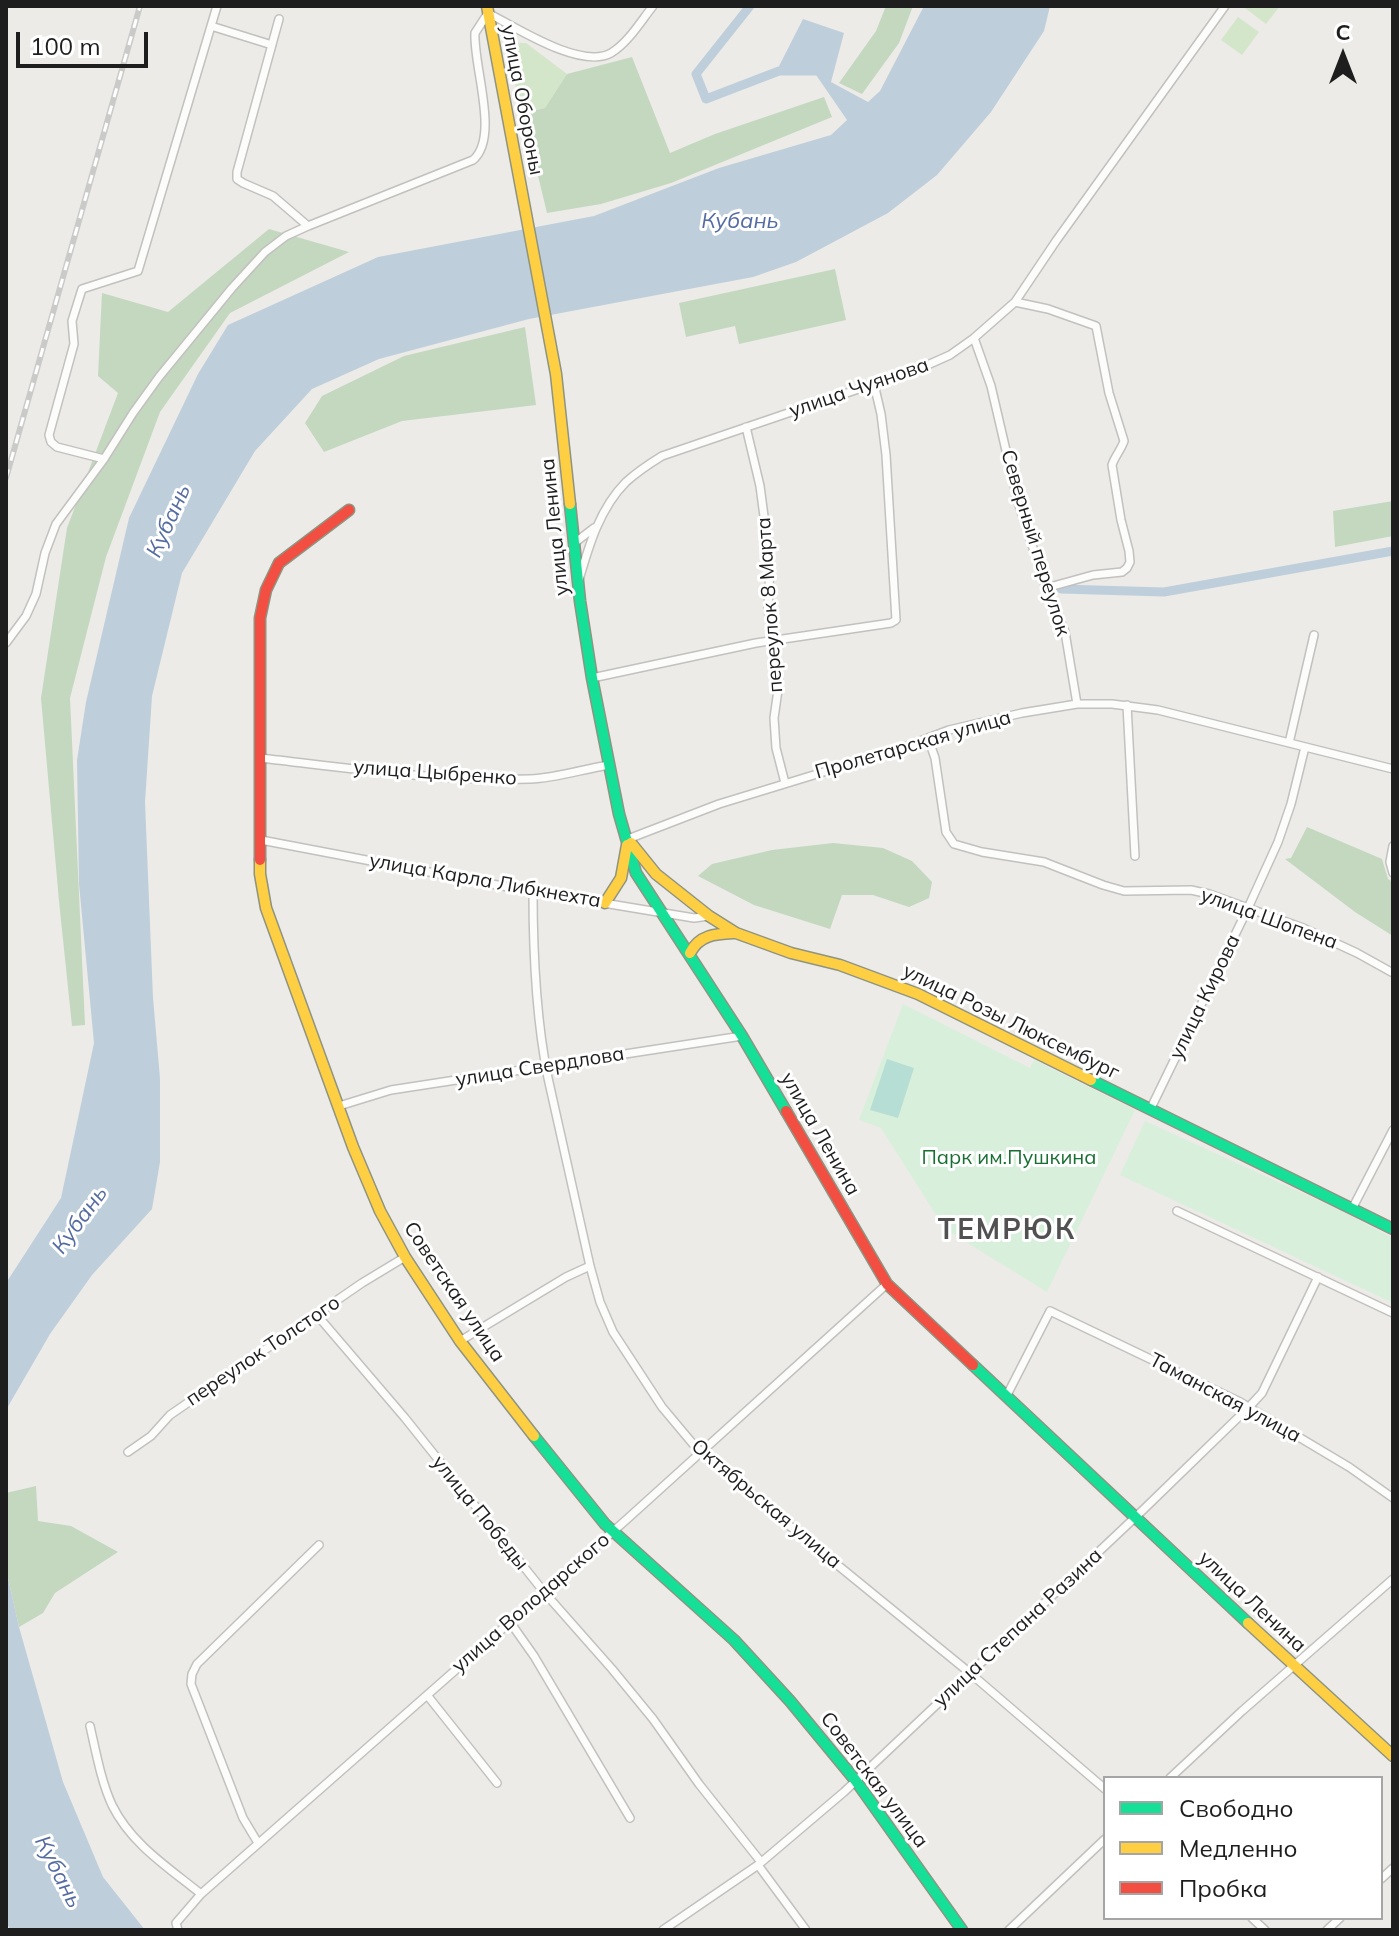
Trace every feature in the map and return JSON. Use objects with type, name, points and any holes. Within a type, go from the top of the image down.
[{"type":"street","points":[[104,459],[57,447],[49,435],[74,344],[72,321],[82,289],[138,271],[217,6]]},
{"type":"street","points":[[6,643],[26,616],[36,594],[45,553],[56,524],[159,377],[265,252],[286,236],[473,160],[480,154],[484,145],[484,102],[474,39],[487,10],[557,48],[597,58],[622,44],[653,6]]},
{"type":"street","name":"улица Чуянова","points":[[578,585],[598,524],[624,484],[640,470],[662,456],[950,355],[1015,302],[1225,6]]},
{"type":"street","name":"улица Обороны","points":[[487,10],[551,343]]},
{"type":"street","points":[[279,19],[237,179],[273,196],[308,226]]},
{"type":"street","points":[[211,26],[272,45]]},
{"type":"street","points":[[1015,302],[1048,309],[1096,326],[1109,393],[1123,434],[1122,447],[1112,465],[1130,562],[1122,572],[1093,575],[1046,588]]},
{"type":"street","name":"Северный переулок","points":[[974,338],[991,386],[1018,502],[1046,588],[1065,632],[1077,704]]},
{"type":"street","name":"улица Ленина","points":[[551,343],[578,585],[592,678],[619,814],[636,873],[742,1036],[887,1284],[1393,1756]]},
{"type":"street","points":[[592,678],[756,643],[896,620],[886,455],[874,384]]},
{"type":"street","name":"переулок 8 Марта","points":[[746,427],[760,486],[770,566],[768,609],[779,683],[774,718],[776,748],[785,783]]},
{"type":"street","name":"Советская улица","points":[[349,510],[279,563],[266,590],[260,618],[260,874],[266,908],[353,1147],[380,1211],[405,1257],[460,1341],[573,1486],[613,1532],[734,1640],[790,1701],[856,1781],[962,1930]]},
{"type":"street","name":"улица Чуянова","points":[[573,544],[598,524]]},
{"type":"street","points":[[1289,743],[1314,635]]},
{"type":"street","name":"Пролетарская улица","points":[[628,839],[719,804],[902,748],[949,730],[1077,704],[1127,705],[1158,710],[1393,769]]},
{"type":"street","points":[[1127,705],[1135,856]]},
{"type":"street","name":"улица Шопена","points":[[928,738],[935,758],[946,832],[954,844],[1044,862],[1124,891],[1191,890],[1209,894],[1303,928],[1393,973]]},
{"type":"street","name":"улица Кирова","points":[[1150,1110],[1278,842],[1305,747]]},
{"type":"street","name":"улица Цыбренко","points":[[260,758],[409,774],[531,779],[609,765]]},
{"type":"street","points":[[605,903],[621,878],[628,839]]},
{"type":"street","name":"улица Розы Люксембург","points":[[628,839],[656,874],[736,933],[791,953],[876,977],[918,994],[1393,1229]]},
{"type":"street","name":"улица Карла Либкнехта","points":[[261,840],[533,891],[694,918],[709,916]]},
{"type":"street","points":[[1392,872],[1393,846]]},
{"type":"street","name":"Октябрьская улица","points":[[533,891],[533,939],[545,1066],[590,1266],[600,1302],[613,1332],[662,1407],[701,1453],[970,1673],[1103,1787]]},
{"type":"street","points":[[690,953],[700,938],[736,933]]},
{"type":"street","name":"улица Свердлова","points":[[339,1106],[391,1090],[742,1036]]},
{"type":"street","points":[[1352,1209],[1393,1130]]},
{"type":"street","points":[[1177,1211],[1393,1313]]},
{"type":"street","name":"переулок Толстого","points":[[128,1452],[151,1436],[170,1415],[362,1283],[405,1257]]},
{"type":"street","points":[[460,1341],[566,1277],[590,1266]]},
{"type":"street","name":"улица Степана Разина","points":[[663,1930],[760,1864],[856,1781],[1249,1407],[1262,1393],[1318,1277]]},
{"type":"street","name":"улица Володарского","points":[[177,1926],[201,1894],[613,1532],[887,1284]]},
{"type":"street","name":"Таманская улица","points":[[1006,1397],[1050,1311],[1249,1407],[1349,1467],[1393,1498]]},
{"type":"street","name":"улица Победы","points":[[317,1315],[405,1418],[544,1592],[653,1719],[806,1930]]},
{"type":"street","points":[[258,1843],[243,1818],[190,1679],[197,1664],[319,1545]]},
{"type":"street","points":[[1172,1776],[1393,1579]]},
{"type":"street","points":[[510,1622],[534,1656],[630,1818]]},
{"type":"street","points":[[427,1695],[497,1783]]},
{"type":"street","points":[[90,1726],[106,1790],[121,1820],[138,1842],[201,1894]]},
{"type":"street","points":[[1009,1930],[1103,1841]]},
{"type":"green space","points":[[886,6],[913,6],[899,43],[862,94],[839,83],[876,31]]},
{"type":"green space","points":[[1246,6],[1280,6],[1266,24]]},
{"type":"green space","points":[[1238,17],[1259,32],[1242,55],[1221,40]]},
{"type":"green space","points":[[504,43],[526,43],[567,74],[545,108],[523,113]]},
{"type":"green space","points":[[632,57],[670,153],[715,134],[824,97],[832,117],[671,183],[601,204],[547,213],[523,113],[545,108],[567,74]]},
{"type":"green space","points":[[269,229],[349,252],[230,313],[160,412],[106,557],[70,698],[85,1025],[72,1026],[41,698],[67,528],[118,393],[98,376],[102,293],[168,312]]},
{"type":"green space","points":[[835,269],[846,320],[739,344],[735,326],[686,337],[679,303]]},
{"type":"green space","points":[[525,327],[536,405],[402,421],[324,452],[305,423],[322,396],[404,356]]},
{"type":"green space","points":[[1393,501],[1393,536],[1335,547],[1333,511]]},
{"type":"green space","points":[[1307,827],[1382,859],[1388,879],[1393,882],[1393,936],[1355,912],[1285,859],[1291,858]]},
{"type":"green space","points":[[833,843],[883,848],[912,861],[932,882],[929,898],[909,907],[873,895],[842,895],[830,929],[754,905],[698,876],[712,864],[772,850]]},
{"type":"green space","name":"Парк им.Пушкина","points":[[903,1004],[1030,1068],[1034,1060],[1135,1110],[1047,1292],[945,1229],[881,1128],[859,1120]]},
{"type":"green space","points":[[1145,1121],[1393,1238],[1393,1303],[1120,1175]]},
{"type":"green space","points":[[36,1486],[38,1521],[71,1526],[118,1552],[55,1593],[43,1613],[19,1627],[6,1569],[6,1493]]},
{"type":"shaded area","points":[[887,1059],[914,1068],[898,1118],[870,1110]]},
{"type":"water","name":"Кубань","points":[[924,6],[1050,6],[1044,31],[991,112],[937,175],[888,213],[796,262],[753,277],[529,319],[379,359],[312,389],[255,451],[182,573],[152,696],[145,802],[153,998],[160,1078],[160,1162],[152,1209],[92,1275],[50,1334],[6,1410],[6,1283],[61,1198],[94,1043],[79,884],[77,760],[86,702],[129,518],[198,374],[228,325],[378,257],[594,216],[719,168],[831,135],[847,120],[814,72],[776,72],[803,19],[844,33],[831,82],[868,102],[880,91]]},
{"type":"water","name":"Кубань","points":[[6,1569],[19,1627],[63,1782],[103,1877],[145,1930],[11,1930],[6,1923]]},
{"type":"waterway","points":[[750,6],[696,74],[706,99],[779,71],[816,71]]},
{"type":"waterway","points":[[1061,589],[1164,592],[1393,551]]},
{"type":"railway","points":[[6,478],[140,6]]},
{"type":"traffic: fast","points":[[570,504],[592,678],[619,814],[636,873],[742,1036],[786,1111]]},
{"type":"traffic: fast","points":[[1091,1080],[1393,1229]]},
{"type":"traffic: fast","points":[[973,1365],[1248,1623]]},
{"type":"traffic: fast","points":[[534,1436],[605,1524],[734,1640],[790,1701],[856,1781],[962,1930]]},
{"type":"traffic: slow","points":[[487,6],[556,374],[570,504]]},
{"type":"traffic: slow","points":[[631,843],[656,874],[736,933],[791,953],[840,965],[918,994],[1091,1080]]},
{"type":"traffic: slow","points":[[605,903],[621,878],[627,845]]},
{"type":"traffic: slow","points":[[260,860],[266,908],[353,1147],[380,1211],[405,1257],[460,1341],[534,1436]]},
{"type":"traffic: slow","points":[[690,953],[704,939],[736,933]]},
{"type":"traffic: slow","points":[[1248,1623],[1393,1756]]},
{"type":"traffic: jam","points":[[260,860],[260,618],[266,590],[279,563],[349,510]]},
{"type":"traffic: jam","points":[[786,1111],[887,1284],[973,1365]]},
{"type":"district","name":"ТЕМРЮК","points":[[1007,1231]]}]
